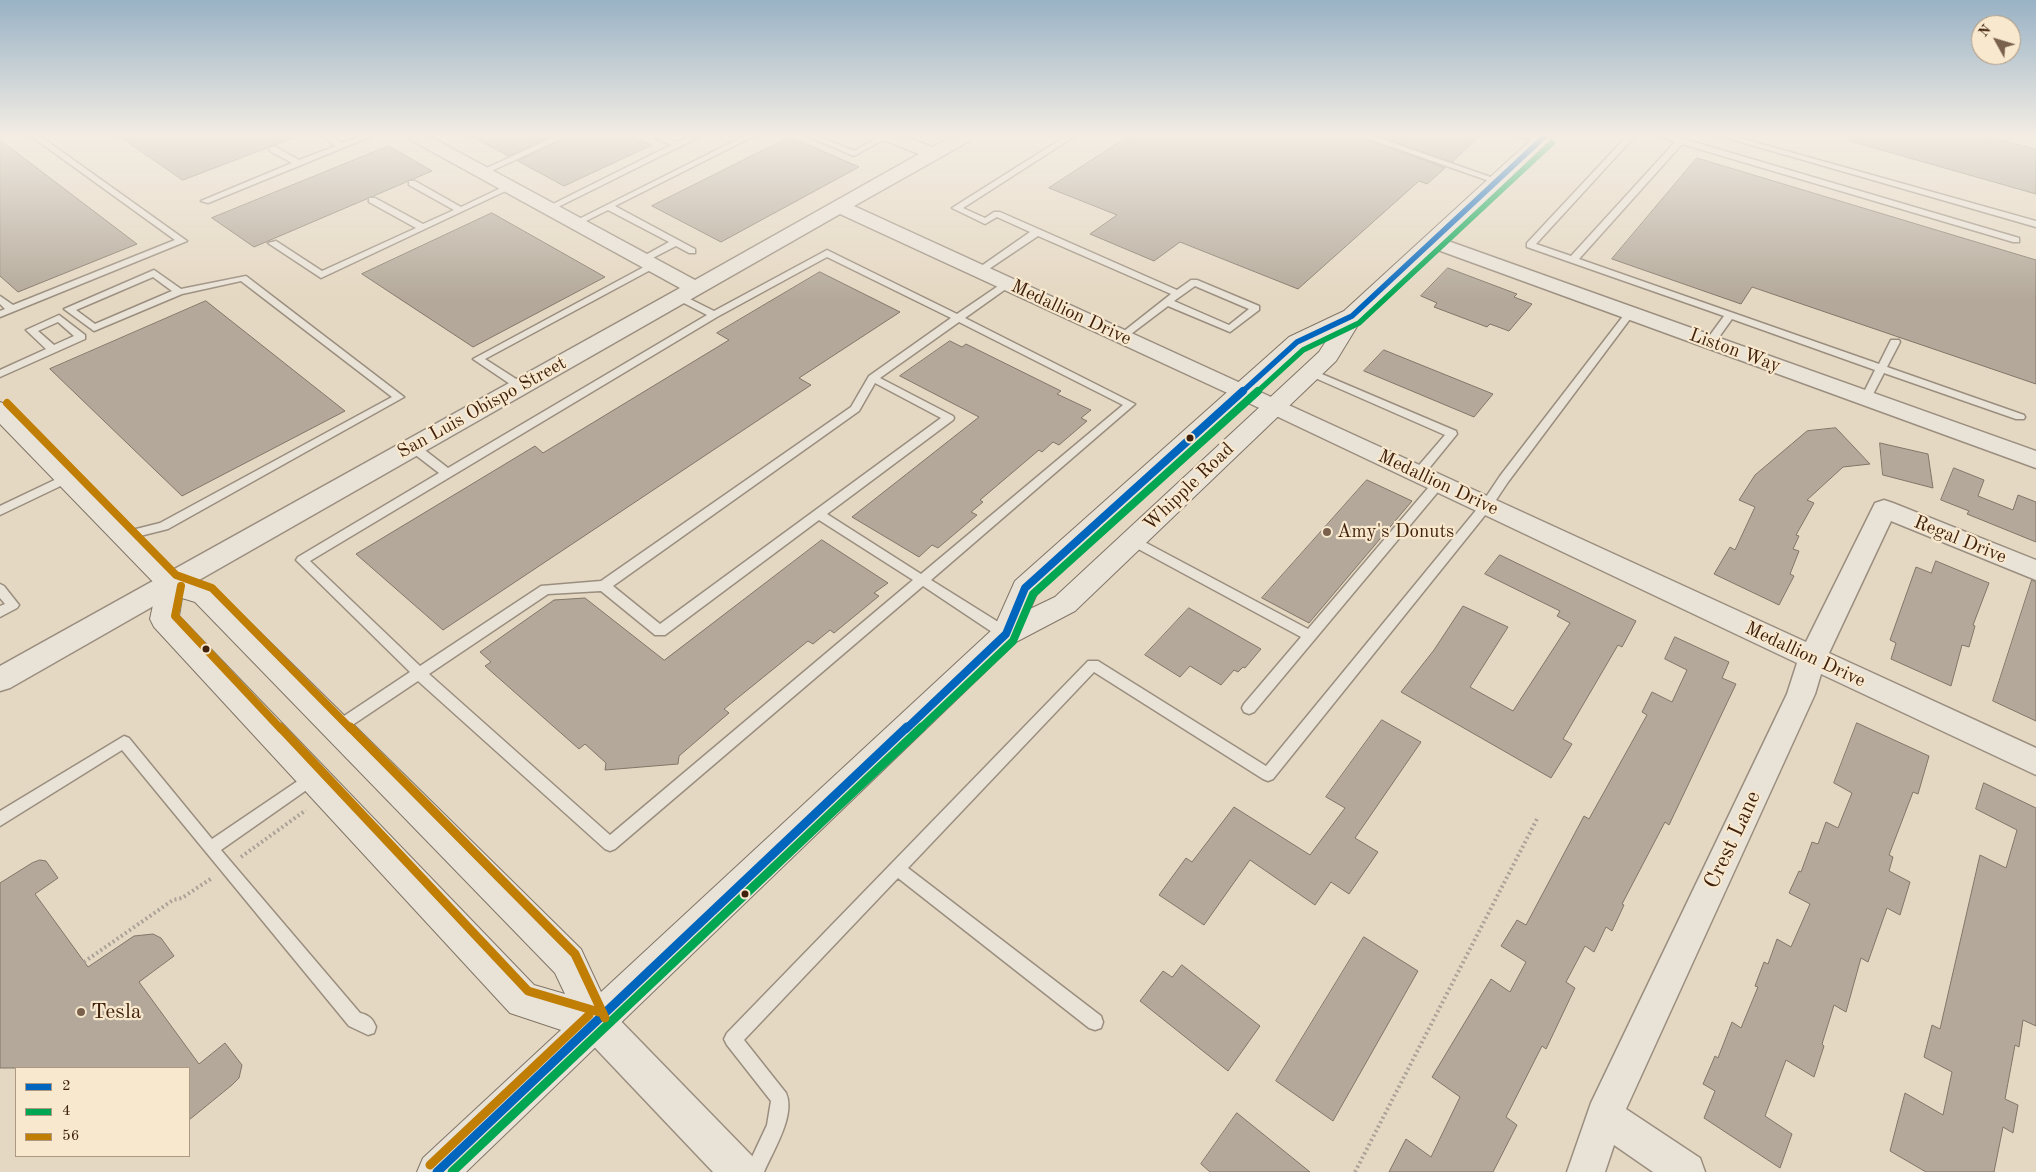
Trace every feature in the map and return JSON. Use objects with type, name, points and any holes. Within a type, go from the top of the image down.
[{"type":"main road","name":"Whipple Road","points":[[1006,634],[1025,588],[1297,342],[1352,316],[1434,242],[1487,191]]},
{"type":"main road","name":"Whipple Road","points":[[437,1172],[1006,634],[1065,604],[1133,541],[1328,356],[1352,316]]},
{"type":"main road","points":[[0,410],[171,584],[205,595],[568,961],[596,1022]]},
{"type":"main road","points":[[171,584],[164,619],[523,1000],[596,1022]]},
{"type":"street","points":[[517,191],[648,262],[687,292]]},
{"type":"street","name":"San Luis Obispo Street","points":[[0,680],[869,191]]},
{"type":"street","name":"Medallion Drive","points":[[840,207],[1242,391],[1812,659],[2036,762]]},
{"type":"street","name":"Liston Way","points":[[1434,242],[2036,460]]},
{"type":"street","name":"Crest Lane","points":[[1586,1172],[1604,1116],[1801,694],[1812,659],[1884,509]]},
{"type":"street","name":"Regal Drive","points":[[1884,509],[2036,570]]},
{"type":"street","points":[[596,1022],[740,1172]]},
{"type":"street","points":[[1604,1116],[1686,1172]]},
{"type":"lane","points":[[0,314],[182,241],[112,191]]},
{"type":"lane","points":[[205,200],[229,191]]},
{"type":"lane","points":[[426,191],[460,210]]},
{"type":"lane","points":[[273,243],[320,275],[502,191]]},
{"type":"lane","points":[[549,208],[584,191]]},
{"type":"lane","points":[[575,222],[639,191]]},
{"type":"lane","points":[[984,191],[956,208],[985,221],[997,214],[1178,294]]},
{"type":"lane","points":[[1580,191],[1530,245],[2020,417]]},
{"type":"lane","points":[[1573,260],[1636,191]]},
{"type":"lane","points":[[1849,191],[2016,240]]},
{"type":"lane","points":[[1918,191],[2036,224]]},
{"type":"lane","points":[[372,200],[423,228]]},
{"type":"lane","points":[[608,206],[692,251]]},
{"type":"lane","points":[[980,271],[1037,232]]},
{"type":"lane","points":[[520,386],[478,359],[648,262],[676,242]]},
{"type":"lane","points":[[827,253],[1130,404],[610,844],[419,673],[302,560],[714,315],[827,253]]},
{"type":"lane","points":[[124,536],[164,526],[399,397],[243,278],[179,292],[94,328],[69,309],[154,273],[179,292]]},
{"type":"lane","points":[[1123,337],[1178,294],[1194,282],[1256,308],[1230,329],[1168,302]]},
{"type":"lane","points":[[337,728],[545,589],[604,586],[855,409],[872,378],[1007,284]]},
{"type":"lane","points":[[687,292],[714,315]]},
{"type":"lane","points":[[0,299],[12,310]]},
{"type":"lane","points":[[754,1172],[776,1126],[780,1098],[733,1039],[1093,665],[1268,775],[1486,506],[1504,479],[1630,313]]},
{"type":"lane","points":[[1710,342],[1730,315]]},
{"type":"lane","points":[[1866,398],[1894,342]]},
{"type":"lane","points":[[0,374],[52,349]]},
{"type":"lane","points":[[1249,708],[1310,636],[1428,479],[1452,434],[1310,372]]},
{"type":"lane","points":[[604,586],[660,631],[949,418],[872,378]]},
{"type":"lane","points":[[413,447],[447,473]]},
{"type":"lane","points":[[0,511],[67,478]]},
{"type":"lane","points":[[818,514],[1006,634]]},
{"type":"lane","points":[[1133,541],[1310,636]]},
{"type":"lane","points":[[0,589],[13,605],[0,612]]},
{"type":"lane","points":[[0,819],[124,742],[355,1020],[363,1022],[368,1027]]},
{"type":"lane","points":[[212,848],[313,778]]},
{"type":"lane","points":[[897,868],[1095,1022]]},
{"type":"path","points":[[84,962],[173,900],[182,898],[306,810]]},
{"type":"path","points":[[1354,1172],[1538,817]]},
{"type":"building","points":[[0,191],[67,191],[137,244],[18,292],[0,276]]},
{"type":"building","points":[[279,191],[386,191],[254,247],[212,218]]},
{"type":"building","points":[[683,191],[815,191],[721,242],[652,206]]},
{"type":"building","points":[[1056,191],[1408,191],[1298,289],[1180,242],[1154,261],[1090,234],[1117,215]]},
{"type":"building","points":[[1669,191],[1806,191],[2036,260],[2036,384],[1752,287],[1741,304],[1612,259]]},
{"type":"building","points":[[2024,191],[2036,191],[2036,194]]},
{"type":"building","points":[[492,213],[605,277],[473,347],[362,274]]},
{"type":"building","points":[[1448,268],[1517,294],[1514,297],[1532,304],[1509,331],[1490,324],[1487,327],[1434,307],[1437,303],[1421,296]]},
{"type":"building","points":[[820,272],[900,312],[799,378],[811,385],[443,630],[356,554],[535,446],[543,453],[729,340],[717,333]]},
{"type":"building","points":[[206,301],[345,411],[182,496],[50,369]]},
{"type":"building","points":[[950,341],[962,347],[966,344],[1061,391],[1057,394],[1091,410],[1081,418],[1087,421],[1059,445],[1053,442],[1042,452],[1039,450],[980,500],[983,502],[971,512],[977,515],[938,548],[932,545],[919,557],[852,517],[979,417],[900,376]]},
{"type":"building","points":[[1384,350],[1493,394],[1474,417],[1364,371]]},
{"type":"building","points":[[1836,428],[1870,464],[1843,467],[1807,500],[1814,503],[1796,535],[1799,536],[1793,549],[1799,551],[1790,574],[1794,576],[1779,605],[1714,574],[1730,547],[1735,550],[1755,507],[1739,500],[1755,475],[1807,431]]},
{"type":"building","points":[[1880,443],[1928,454],[1933,488],[1883,475]]},
{"type":"building","points":[[1954,468],[1984,480],[1978,496],[2013,510],[2018,495],[2036,502],[2036,542],[1967,514],[1969,511],[1941,500]]},
{"type":"building","points":[[1367,480],[1412,501],[1309,623],[1262,598]]},
{"type":"building","points":[[822,540],[888,583],[874,593],[879,596],[834,633],[830,630],[813,644],[808,641],[724,709],[729,713],[679,756],[678,764],[605,770],[606,763],[585,744],[579,749],[485,666],[491,662],[480,652],[554,600],[585,598],[664,660]]},
{"type":"building","points":[[1500,555],[1636,621],[1622,647],[1618,645],[1563,739],[1572,744],[1551,778],[1401,692],[1434,650],[1463,606],[1508,627],[1470,687],[1513,711],[1570,623],[1557,616],[1560,611],[1485,574]]},
{"type":"building","points":[[1936,561],[1989,583],[1973,625],[1975,626],[1969,647],[1962,645],[1951,686],[1891,659],[1896,643],[1890,640],[1916,567],[1931,573]]},
{"type":"building","points":[[2032,580],[2036,582],[2036,721],[1993,701]]},
{"type":"building","points":[[1189,608],[1261,649],[1245,668],[1243,667],[1238,672],[1234,670],[1221,685],[1190,666],[1180,677],[1145,655]]},
{"type":"building","points":[[1675,637],[1729,662],[1722,678],[1736,684],[1669,825],[1665,822],[1622,904],[1624,905],[1612,931],[1606,927],[1594,952],[1585,946],[1566,982],[1575,988],[1546,1049],[1542,1046],[1506,1117],[1517,1125],[1493,1172],[1389,1172],[1406,1139],[1431,1157],[1460,1097],[1432,1077],[1491,979],[1510,992],[1526,962],[1501,946],[1517,920],[1526,925],[1584,816],[1589,819],[1647,715],[1642,712],[1652,692],[1672,702],[1687,670],[1665,659]]},
{"type":"building","points":[[1382,720],[1421,742],[1355,838],[1378,852],[1349,894],[1331,882],[1315,905],[1250,860],[1204,925],[1159,895],[1186,858],[1192,862],[1234,807],[1310,855],[1345,808],[1326,797]]},
{"type":"building","points":[[1857,723],[1929,756],[1918,794],[1913,792],[1889,855],[1893,857],[1889,871],[1910,882],[1900,915],[1887,908],[1868,962],[1861,958],[1846,1012],[1834,1005],[1814,1077],[1786,1060],[1765,1116],[1792,1134],[1780,1168],[1704,1118],[1715,1091],[1703,1084],[1715,1056],[1718,1058],[1732,1022],[1741,1028],[1758,987],[1755,986],[1764,962],[1768,964],[1777,939],[1791,947],[1810,904],[1789,893],[1799,871],[1801,872],[1812,842],[1818,844],[1826,822],[1838,828],[1852,793],[1834,783]]},
{"type":"building","points":[[1984,783],[2036,808],[2036,1026],[2023,1020],[2019,1047],[2015,1045],[2005,1099],[2018,1105],[2013,1133],[2003,1127],[1994,1172],[1926,1172],[1890,1151],[1905,1093],[1943,1115],[1952,1072],[1924,1057],[1932,1025],[1940,1029],[1980,855],[2006,868],[2017,830],[1976,809]]},
{"type":"building","name":"Tesla","points":[[40,860],[46,861],[58,878],[35,894],[88,967],[134,936],[153,934],[161,938],[174,956],[139,982],[199,1064],[225,1043],[242,1065],[239,1078],[190,1119],[190,1067],[0,1068],[0,883]]},
{"type":"building","points":[[1364,937],[1418,971],[1333,1121],[1276,1081]]},
{"type":"building","points":[[1182,965],[1260,1026],[1228,1071],[1140,1001],[1163,971],[1172,977]]},
{"type":"building","points":[[1237,1113],[1310,1172],[1210,1172],[1201,1164]]},
{"type":"transit line","name":"2","points":[[437,1172],[1006,634],[1025,588],[1297,342],[1352,316],[1486,191]]},
{"type":"transit line","name":"4","points":[[452,1172],[1013,641],[1033,594],[1303,350],[1359,323],[1501,191]]},
{"type":"transit line","name":"56","points":[[7,403],[176,575],[212,588],[575,954],[605,1018]]},
{"type":"transit line","name":"56","points":[[181,586],[175,616],[528,991],[599,1012]]},
{"type":"transit line","name":"56","points":[[430,1165],[589,1015]]},
{"type":"place","name":"Amy's Donuts","points":[[1327,532]]},
{"type":"place","name":"Tesla","points":[[81,1012]]}]
